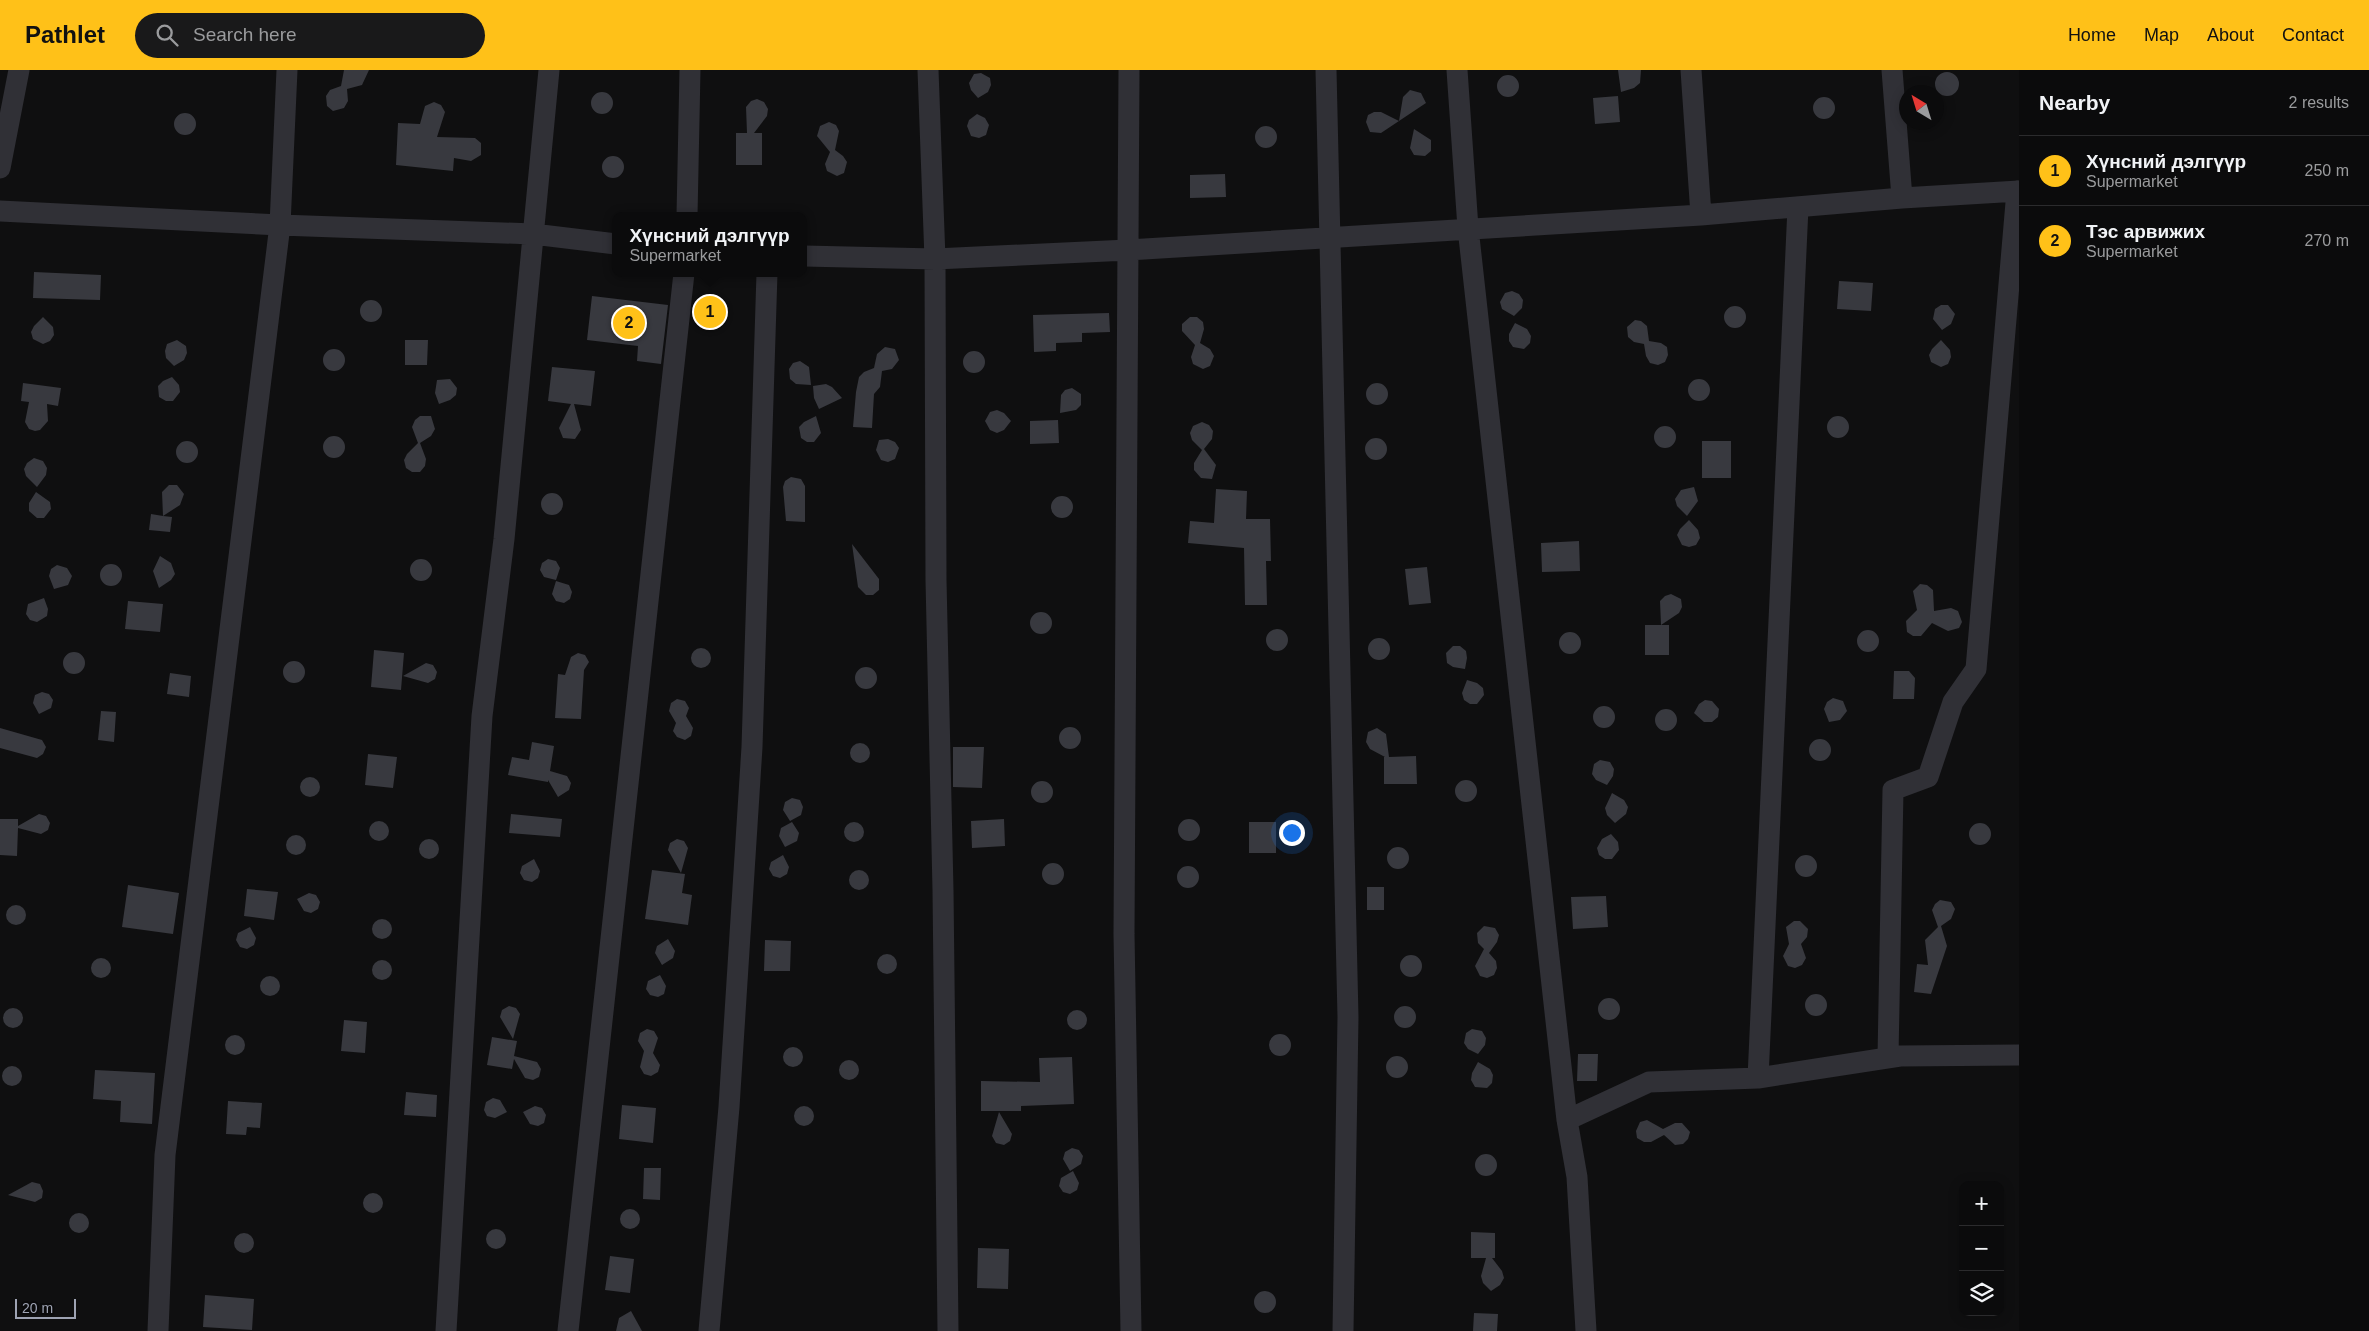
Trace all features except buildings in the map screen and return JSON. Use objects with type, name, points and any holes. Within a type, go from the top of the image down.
[{"type":"street","points":[[0,168],[19,70]]},
{"type":"street","points":[[158,1331],[165,1155],[280,225],[288,70]]},
{"type":"street","points":[[446,1331],[482,716],[504,540],[549,70]]},
{"type":"street","points":[[687,212],[690,70]]},
{"type":"street","points":[[928,70],[935,260],[936,580],[943,890],[948,1331]]},
{"type":"street","points":[[1129,70],[1124,934],[1131,1331]]},
{"type":"street","points":[[1326,70],[1348,1017],[1343,1331]]},
{"type":"street","points":[[1457,70],[1468,228],[1567,1120],[1577,1177],[1586,1331]]},
{"type":"street","points":[[1691,70],[1701,215]]},
{"type":"street","points":[[1892,70],[1902,198]]},
{"type":"street","points":[[807,256],[935,260],[1128,250],[1701,215],[1902,198],[2018,191],[1976,669],[1952,702],[1928,777],[1893,790],[1888,1057]]},
{"type":"street","points":[[1758,1078],[1798,207]]},
{"type":"street","points":[[0,211],[280,225],[533,234],[612,244]]},
{"type":"street","points":[[568,1331],[684,277]]},
{"type":"street","points":[[709,1331],[729,1107],[752,747],[767,277]]},
{"type":"street","points":[[1567,1120],[1649,1082],[1758,1078],[1888,1057],[2019,1055]]},
{"type":"place","name":"Хүнсний дэлгүүр","points":[[710,312]]},
{"type":"place","name":"Тэс арвижих","points":[[629,323]]}]
